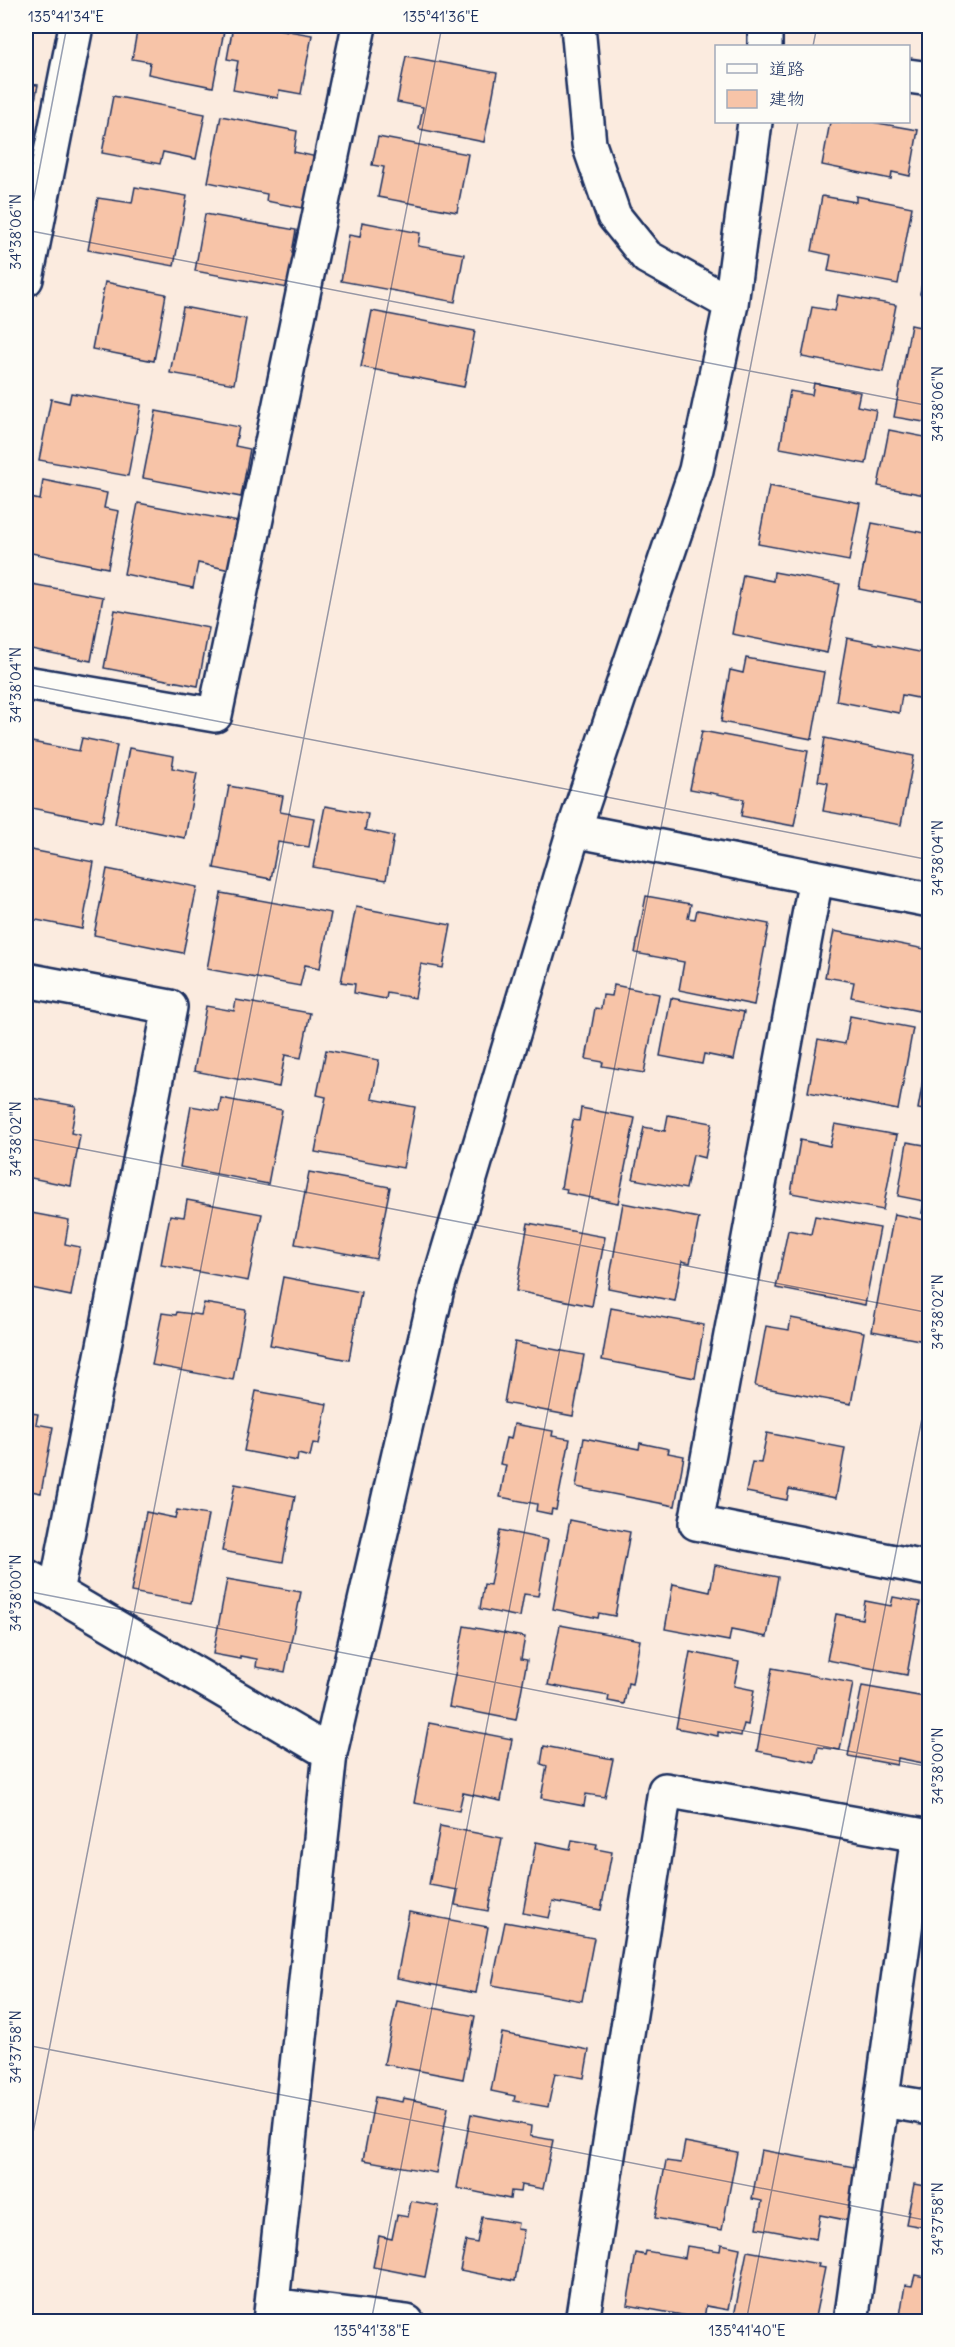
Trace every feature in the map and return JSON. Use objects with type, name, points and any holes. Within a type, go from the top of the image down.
[{"type":"street","points":[[26,279],[76,26]]},
{"type":"street","points":[[26,683],[215,715],[358,26]]},
{"type":"street","points":[[578,26],[589,144],[614,216],[647,257],[731,304]]},
{"type":"street","points":[[765,26],[765,45]]},
{"type":"street","points":[[910,76],[930,79]]},
{"type":"street","points":[[407,2322],[271,2313],[330,1753],[437,1288],[574,830],[696,470],[731,304],[755,123]]},
{"type":"street","points":[[574,830],[816,878],[928,890]]},
{"type":"street","points":[[816,878],[696,1523],[930,1569]]},
{"type":"street","points":[[26,980],[170,1007],[56,1592]]},
{"type":"street","points":[[26,1576],[330,1753]]},
{"type":"street","points":[[582,2322],[664,1790],[924,1836],[882,2100],[851,2322]]},
{"type":"street","points":[[882,2100],[930,2108]]},
{"type":"building","points":[[26,26],[32,26],[27,49],[26,49]]},
{"type":"building","points":[[138,26],[225,26],[213,87],[148,74],[150,62],[132,59]]},
{"type":"building","points":[[233,26],[260,26],[312,35],[301,94],[279,90],[278,98],[233,90],[238,61],[227,59]]},
{"type":"building","points":[[437,26],[474,26],[473,32]]},
{"type":"building","points":[[406,56],[497,73],[484,142],[419,129],[423,107],[397,102]]},
{"type":"building","points":[[26,84],[38,85],[28,135],[26,135]]},
{"type":"building","points":[[113,96],[205,114],[196,159],[163,152],[160,164],[102,153]]},
{"type":"building","points":[[221,116],[297,131],[294,152],[317,157],[308,209],[266,201],[267,194],[208,182]]},
{"type":"building","points":[[830,123],[878,123],[918,130],[910,176],[892,172],[891,179],[822,165]]},
{"type":"building","points":[[378,137],[468,154],[457,212],[378,197],[384,167],[372,165]]},
{"type":"building","points":[[135,187],[187,196],[174,266],[88,250],[98,198],[132,203]]},
{"type":"building","points":[[822,196],[856,202],[856,196],[912,207],[898,284],[828,271],[831,255],[812,251]]},
{"type":"building","points":[[205,214],[296,230],[292,253],[299,255],[293,289],[195,271]]},
{"type":"building","points":[[362,222],[420,233],[418,246],[464,254],[455,302],[341,281],[349,235],[360,237]]},
{"type":"building","points":[[930,241],[930,296],[920,294]]},
{"type":"building","points":[[105,282],[166,294],[154,361],[92,349]]},
{"type":"building","points":[[838,295],[896,305],[883,372],[802,357],[812,307],[835,311]]},
{"type":"building","points":[[183,307],[246,319],[234,384],[170,373]]},
{"type":"building","points":[[372,311],[475,331],[464,387],[361,367]]},
{"type":"building","points":[[911,325],[930,329],[930,423],[894,417]]},
{"type":"building","points":[[814,383],[860,392],[857,406],[876,410],[866,464],[780,448],[790,391],[812,395]]},
{"type":"building","points":[[71,393],[141,405],[128,476],[39,460],[51,399],[69,403]]},
{"type":"building","points":[[156,411],[239,427],[235,446],[250,449],[241,497],[143,478]]},
{"type":"building","points":[[889,430],[930,438],[930,496],[878,486]]},
{"type":"building","points":[[43,480],[107,493],[104,508],[119,511],[108,568],[26,552],[26,497],[40,500]]},
{"type":"building","points":[[769,486],[860,503],[849,561],[758,544]]},
{"type":"building","points":[[138,503],[239,522],[230,570],[198,563],[193,588],[124,574]]},
{"type":"building","points":[[872,523],[930,534],[930,603],[859,589]]},
{"type":"building","points":[[774,572],[840,584],[827,653],[732,634],[743,575],[773,581]]},
{"type":"building","points":[[26,583],[103,597],[91,661],[26,648]]},
{"type":"building","points":[[115,610],[209,628],[198,686],[104,668]]},
{"type":"building","points":[[847,638],[930,654],[923,699],[902,695],[899,713],[836,701]]},
{"type":"building","points":[[746,658],[824,672],[812,739],[721,722],[730,670],[743,673]]},
{"type":"building","points":[[702,731],[808,751],[794,826],[741,816],[744,799],[690,789]]},
{"type":"building","points":[[82,738],[117,745],[102,822],[26,807],[26,741],[79,751]]},
{"type":"building","points":[[825,738],[914,756],[901,825],[823,811],[828,783],[818,781]]},
{"type":"building","points":[[129,748],[174,756],[172,768],[197,773],[185,838],[115,824]]},
{"type":"building","points":[[229,786],[283,796],[280,812],[314,818],[309,847],[278,842],[271,879],[214,868]]},
{"type":"building","points":[[325,806],[368,814],[365,830],[394,836],[386,880],[313,867]]},
{"type":"building","points":[[26,849],[94,862],[82,929],[26,918]]},
{"type":"building","points":[[107,869],[197,887],[183,953],[94,935]]},
{"type":"building","points":[[221,893],[331,913],[320,968],[305,965],[300,986],[207,969]]},
{"type":"building","points":[[646,896],[691,904],[688,918],[695,919],[697,910],[769,924],[754,1005],[679,990],[684,962],[635,953]]},
{"type":"building","points":[[356,907],[451,925],[443,968],[421,964],[415,998],[387,993],[386,999],[354,993],[355,984],[341,982]]},
{"type":"building","points":[[834,931],[930,950],[919,1011],[851,997],[854,982],[825,977]]},
{"type":"building","points":[[614,985],[659,994],[644,1073],[602,1066],[603,1062],[586,1059],[595,1008],[601,1009],[603,995],[612,996]]},
{"type":"building","points":[[671,998],[744,1012],[734,1060],[704,1054],[702,1064],[660,1056]]},
{"type":"building","points":[[236,1000],[310,1013],[301,1058],[285,1055],[279,1087],[194,1071],[206,1006],[234,1011]]},
{"type":"building","points":[[850,1016],[913,1028],[898,1110],[808,1092],[818,1039],[845,1044]]},
{"type":"building","points":[[930,1046],[930,1111],[918,1109]]},
{"type":"building","points":[[326,1050],[379,1060],[372,1099],[415,1107],[403,1168],[315,1152],[326,1097],[317,1095]]},
{"type":"building","points":[[26,1097],[76,1106],[71,1133],[80,1135],[71,1186],[26,1177]]},
{"type":"building","points":[[221,1098],[282,1110],[268,1184],[180,1167],[191,1106],[219,1111]]},
{"type":"building","points":[[581,1108],[635,1118],[618,1203],[566,1193],[567,1189],[561,1188],[573,1120],[579,1121]]},
{"type":"building","points":[[668,1115],[712,1123],[705,1158],[693,1155],[686,1189],[633,1179],[644,1127],[665,1131]]},
{"type":"building","points":[[835,1124],[897,1135],[883,1210],[791,1193],[800,1140],[830,1146]]},
{"type":"building","points":[[907,1142],[930,1146],[930,1214],[922,1213],[924,1201],[898,1196]]},
{"type":"building","points":[[309,1172],[390,1187],[376,1259],[295,1244]]},
{"type":"building","points":[[187,1200],[262,1214],[248,1281],[161,1265],[170,1215],[184,1217]]},
{"type":"building","points":[[623,1203],[699,1218],[690,1263],[682,1261],[675,1301],[608,1288]]},
{"type":"building","points":[[26,1212],[69,1220],[65,1244],[80,1247],[71,1296],[26,1287]]},
{"type":"building","points":[[894,1214],[930,1221],[930,1342],[872,1331]]},
{"type":"building","points":[[815,1216],[880,1228],[865,1305],[776,1288],[788,1230],[811,1234]]},
{"type":"building","points":[[528,1223],[605,1237],[592,1306],[516,1291]]},
{"type":"building","points":[[283,1277],[361,1292],[349,1360],[270,1345]]},
{"type":"building","points":[[204,1303],[246,1310],[233,1380],[152,1365],[162,1313],[201,1315]]},
{"type":"building","points":[[611,1308],[704,1325],[695,1378],[602,1360]]},
{"type":"building","points":[[791,1318],[864,1332],[851,1404],[755,1386],[766,1326],[789,1330]]},
{"type":"building","points":[[515,1342],[584,1355],[573,1416],[504,1403]]},
{"type":"building","points":[[256,1391],[327,1404],[319,1444],[313,1443],[310,1457],[298,1454],[297,1461],[244,1451]]},
{"type":"building","points":[[26,1412],[38,1414],[36,1424],[53,1427],[41,1493],[26,1490]]},
{"type":"building","points":[[514,1424],[553,1431],[552,1436],[570,1439],[556,1510],[552,1509],[551,1514],[536,1511],[537,1504],[500,1497],[506,1465],[500,1464],[506,1438],[511,1439]]},
{"type":"building","points":[[767,1433],[845,1448],[836,1498],[789,1489],[787,1500],[746,1492],[752,1462],[761,1463]]},
{"type":"building","points":[[584,1438],[639,1449],[640,1443],[669,1449],[668,1453],[684,1456],[675,1506],[576,1487]]},
{"type":"building","points":[[235,1484],[295,1496],[283,1562],[222,1551]]},
{"type":"building","points":[[177,1510],[208,1515],[191,1603],[131,1592],[146,1512],[175,1518]]},
{"type":"building","points":[[570,1520],[630,1532],[615,1616],[599,1613],[598,1618],[553,1609]]},
{"type":"building","points":[[500,1530],[548,1540],[538,1596],[524,1594],[520,1617],[480,1609],[484,1584],[490,1585]]},
{"type":"building","points":[[715,1565],[778,1577],[767,1637],[731,1630],[729,1641],[665,1629],[673,1584],[710,1592]]},
{"type":"building","points":[[227,1579],[301,1592],[285,1672],[256,1667],[257,1659],[240,1656],[240,1659],[213,1654]]},
{"type":"building","points":[[893,1597],[920,1602],[907,1675],[827,1660],[836,1614],[862,1619],[865,1601],[891,1606]]},
{"type":"building","points":[[560,1625],[640,1640],[632,1684],[628,1683],[624,1704],[608,1701],[609,1696],[548,1685]]},
{"type":"building","points":[[464,1626],[525,1637],[521,1659],[527,1660],[516,1720],[449,1707]]},
{"type":"building","points":[[690,1652],[739,1662],[734,1686],[754,1690],[748,1725],[744,1724],[741,1736],[718,1732],[718,1736],[676,1728]]},
{"type":"building","points":[[772,1668],[853,1683],[840,1750],[818,1747],[815,1762],[757,1751]]},
{"type":"building","points":[[862,1686],[930,1698],[928,1764],[898,1758],[897,1765],[848,1756]]},
{"type":"building","points":[[429,1723],[512,1739],[501,1801],[463,1793],[459,1811],[414,1803]]},
{"type":"building","points":[[544,1746],[613,1759],[605,1797],[586,1794],[584,1806],[541,1798],[547,1766],[541,1764]]},
{"type":"building","points":[[440,1826],[502,1838],[488,1911],[455,1905],[458,1890],[429,1885]]},
{"type":"building","points":[[572,1840],[597,1844],[596,1849],[612,1852],[601,1910],[553,1901],[549,1918],[523,1913],[536,1842],[570,1849]]},
{"type":"building","points":[[409,1912],[488,1927],[476,1993],[397,1978]]},
{"type":"building","points":[[505,1922],[594,1938],[582,2001],[492,1985]]},
{"type":"building","points":[[397,2001],[475,2016],[463,2079],[384,2064]]},
{"type":"building","points":[[502,2033],[589,2050],[584,2078],[555,2073],[548,2107],[514,2101],[515,2096],[491,2091]]},
{"type":"building","points":[[375,2097],[402,2102],[403,2098],[448,2107],[436,2173],[363,2160]]},
{"type":"building","points":[[471,2114],[531,2126],[530,2136],[553,2140],[543,2189],[521,2185],[520,2192],[511,2191],[510,2199],[457,2188]]},
{"type":"building","points":[[685,2142],[737,2152],[722,2230],[655,2218],[666,2161],[681,2163]]},
{"type":"building","points":[[761,2150],[860,2168],[851,2221],[820,2215],[816,2239],[757,2228],[762,2201],[752,2199]]},
{"type":"building","points":[[914,2184],[930,2187],[930,2228],[906,2224]]},
{"type":"building","points":[[411,2201],[439,2206],[425,2277],[373,2267],[379,2236],[392,2239],[397,2215],[408,2217]]},
{"type":"building","points":[[482,2217],[518,2223],[517,2229],[524,2230],[515,2281],[460,2270],[466,2241],[477,2243]]},
{"type":"building","points":[[721,2244],[740,2248],[728,2310],[706,2306],[704,2319],[627,2305],[636,2253],[645,2255],[646,2251],[685,2258],[687,2246],[720,2251]]},
{"type":"building","points":[[747,2251],[819,2264],[818,2267],[825,2268],[814,2322],[733,2321]]},
{"type":"building","points":[[915,2275],[929,2278],[930,2275],[930,2322],[899,2322],[905,2285],[912,2286]]}]
